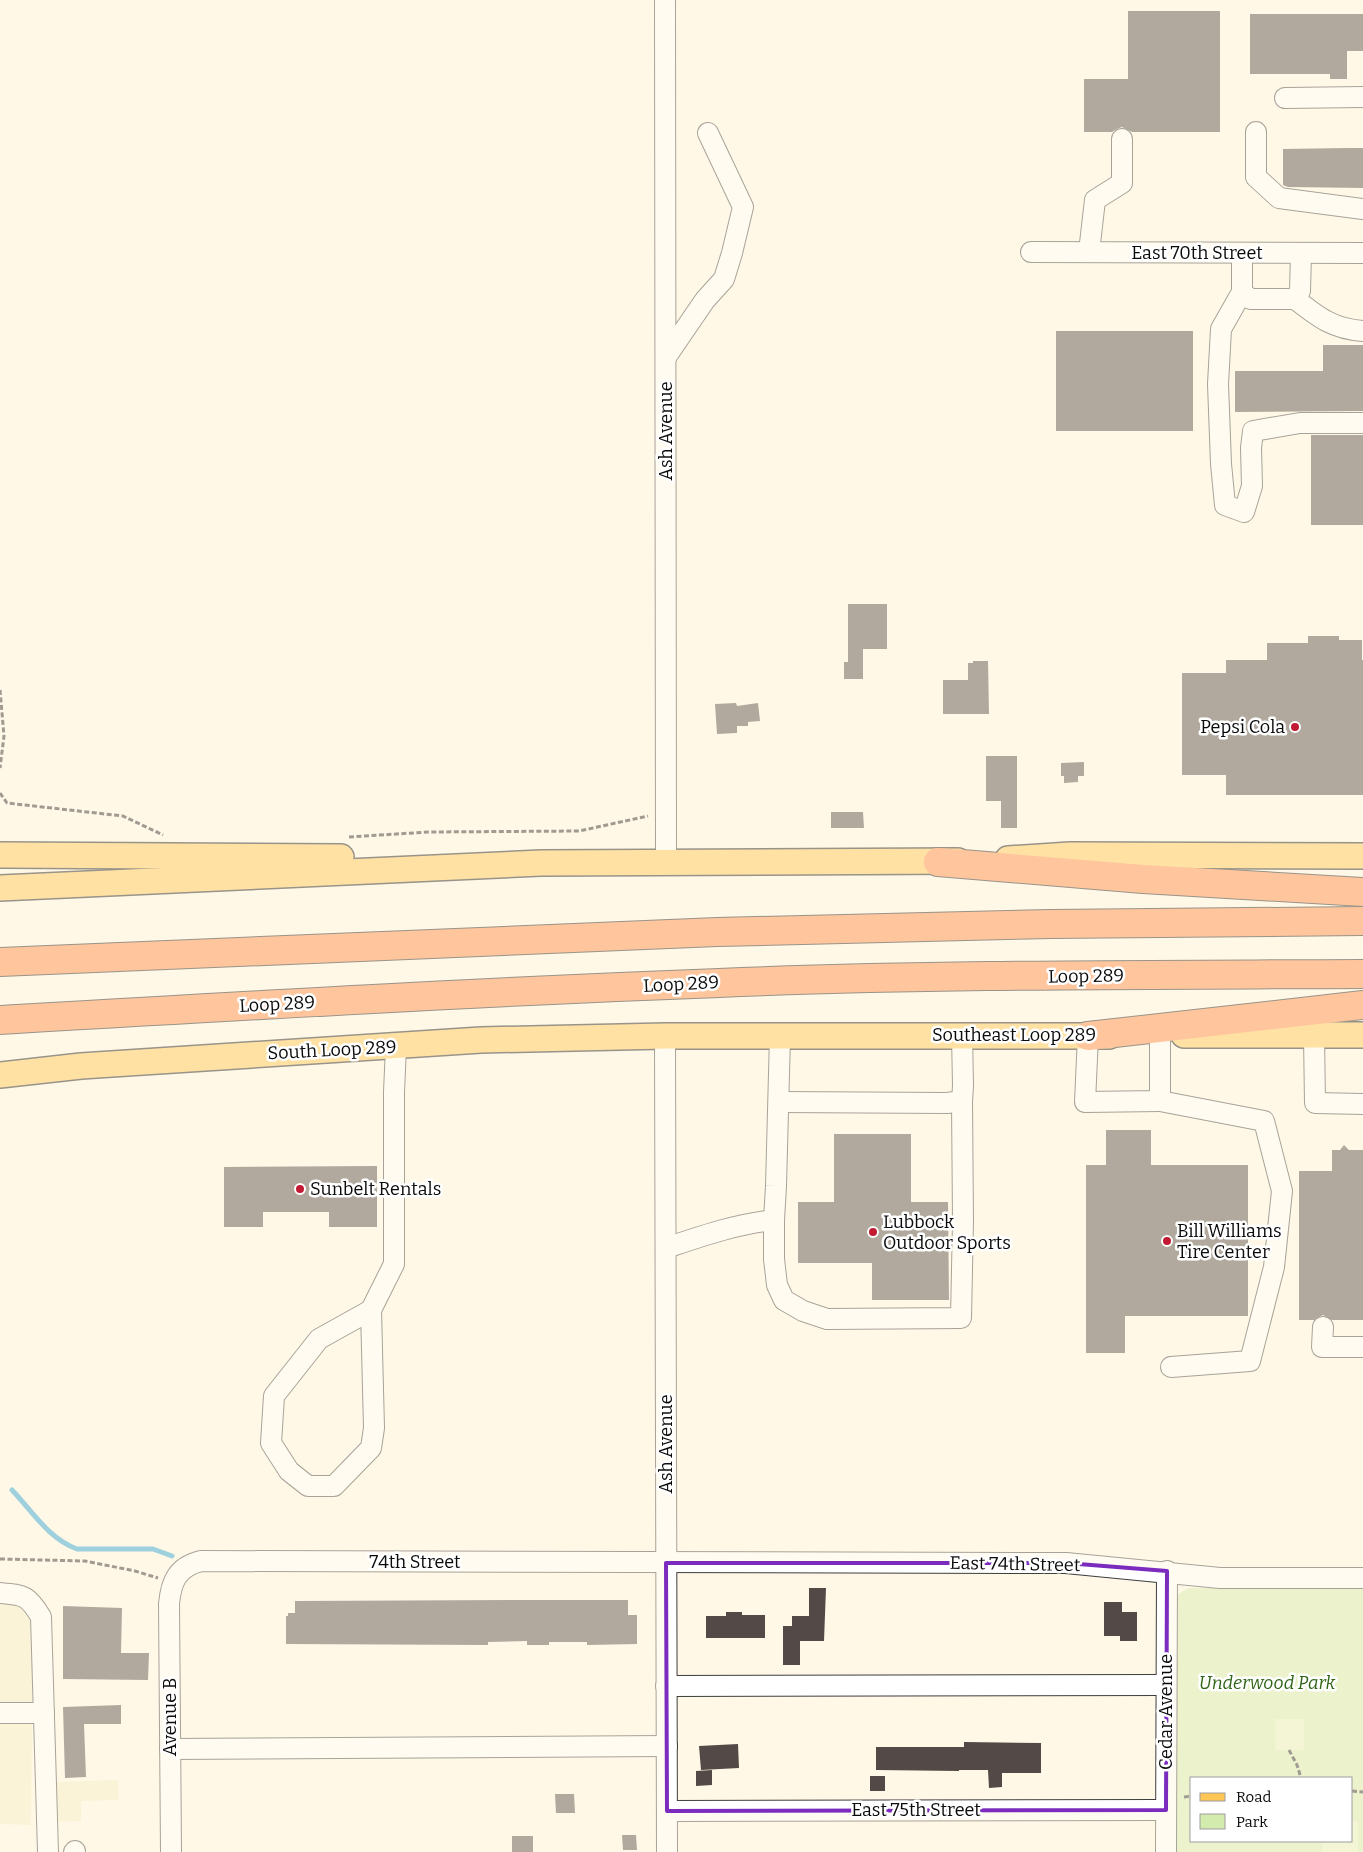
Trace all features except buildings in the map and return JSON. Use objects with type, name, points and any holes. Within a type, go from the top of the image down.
[{"type":"highway","points":[[938,862],[1143,879],[1363,892]]},
{"type":"highway","points":[[0,962],[718,932],[1363,921]]},
{"type":"highway","name":"Loop 289","points":[[0,1020],[456,994],[720,983],[882,978],[1363,974]]},
{"type":"highway","points":[[1088,1036],[1363,1005]]},
{"type":"main road","points":[[0,855],[436,858],[501,859],[541,863]]},
{"type":"main road","points":[[0,888],[541,863],[938,862],[1070,856],[1363,856]]},
{"type":"main road","name":"Southeast Loop 289","points":[[665,1036],[962,1034],[1088,1036],[1363,1035]]},
{"type":"main road","name":"South Loop 289","points":[[0,1075],[81,1066],[481,1040],[665,1036]]},
{"type":"main road","points":[[0,1080],[81,1066]]},
{"type":"street","name":"Ash Avenue","points":[[664,0],[666,862]]},
{"type":"street","points":[[1285,98],[1363,97]]},
{"type":"street","points":[[1256,132],[1256,176],[1279,198],[1363,209]]},
{"type":"street","points":[[666,357],[705,300],[724,279],[743,207],[708,133]]},
{"type":"street","points":[[1089,252],[1096,200],[1122,183],[1122,139]]},
{"type":"street","name":"East 70th Street","points":[[1031,252],[1363,253]]},
{"type":"street","points":[[1242,253],[1242,292],[1221,329],[1218,384],[1221,464],[1225,505],[1244,512],[1252,486],[1251,448],[1253,431],[1300,424],[1363,424]]},
{"type":"street","points":[[1294,299],[1300,291],[1301,253]]},
{"type":"street","points":[[1242,292],[1250,298],[1294,299],[1316,316],[1341,329],[1363,331]]},
{"type":"street","points":[[780,1036],[774,1259],[777,1285],[784,1300],[803,1311],[826,1319],[961,1318],[963,1221],[962,1034]]},
{"type":"street","points":[[1160,1035],[1160,1101]]},
{"type":"street","name":"Ash Avenue","points":[[665,1036],[667,1852]]},
{"type":"street","points":[[1088,1036],[1085,1102],[1160,1101],[1264,1121],[1282,1191],[1274,1267],[1250,1361],[1171,1366]]},
{"type":"street","points":[[1314,1036],[1315,1103],[1363,1104]]},
{"type":"street","points":[[371,1310],[319,1339],[274,1396],[271,1443],[289,1471],[308,1486],[334,1486],[371,1448],[374,1428],[371,1310],[394,1264],[396,1047]]},
{"type":"street","points":[[778,1102],[947,1103],[962,1101]]},
{"type":"street","points":[[666,1248],[714,1231],[747,1223],[774,1220]]},
{"type":"street","points":[[1323,1327],[1322,1347],[1363,1347]]},
{"type":"street","name":"74th Street","points":[[173,1582],[180,1571],[201,1561],[666,1563]]},
{"type":"street","name":"East 74th Street","points":[[666,1563],[1066,1563],[1220,1578],[1363,1578]]},
{"type":"street","name":"Cedar Avenue","points":[[1166,1852],[1167,1572]]},
{"type":"street","name":"Avenue B","points":[[171,1852],[170,1604],[173,1582]]},
{"type":"street","points":[[0,1593],[22,1595],[33,1604],[41,1617],[48,1852]]},
{"type":"street","points":[[666,1686],[1166,1685]]},
{"type":"street","points":[[0,1713],[44,1713]]},
{"type":"street","points":[[170,1748],[666,1746]]},
{"type":"street","name":"East 75th Street","points":[[667,1811],[1166,1810]]},
{"type":"path","points":[[0,690],[4,736],[0,768]]},
{"type":"path","points":[[0,793],[7,803],[123,816],[164,835]]},
{"type":"path","points":[[341,838],[428,832],[579,831],[666,812]]},
{"type":"path","points":[[0,1559],[85,1561],[135,1571],[173,1582]]},
{"type":"path","points":[[1289,1750],[1301,1777]]},
{"type":"highlighted area","points":[[666,1563],[1066,1563],[1167,1571],[1166,1810],[667,1811]]},
{"type":"shaded area","points":[[0,1596],[33,1611],[35,1707],[0,1707]]},
{"type":"shaded area","points":[[0,1717],[32,1717],[31,1825],[0,1824]]},
{"type":"shaded area","points":[[118,1780],[119,1800],[81,1801],[81,1821],[55,1822],[54,1782]]},
{"type":"green space","name":"Underwood Park","points":[[1363,1587],[1363,1852],[1173,1852],[1177,1595],[1188,1588]]},
{"type":"green space","points":[[1275,1719],[1304,1719],[1304,1750],[1275,1750]]},
{"type":"green space","points":[[1353,1821],[1358,1821],[1358,1852],[1322,1852],[1322,1842],[1353,1842]]},
{"type":"waterway","points":[[12,1490],[49,1531],[58,1539],[77,1549],[153,1549],[172,1556]]},
{"type":"place","name":"Pepsi Cola","points":[[1295,727]]},
{"type":"place","name":"Sunbelt Rentals","points":[[300,1189]]},
{"type":"place","name":"Lubbock Outdoor Sports","points":[[873,1232]]},
{"type":"place","name":"Bill Williams Tire Center","points":[[1167,1241]]}]
